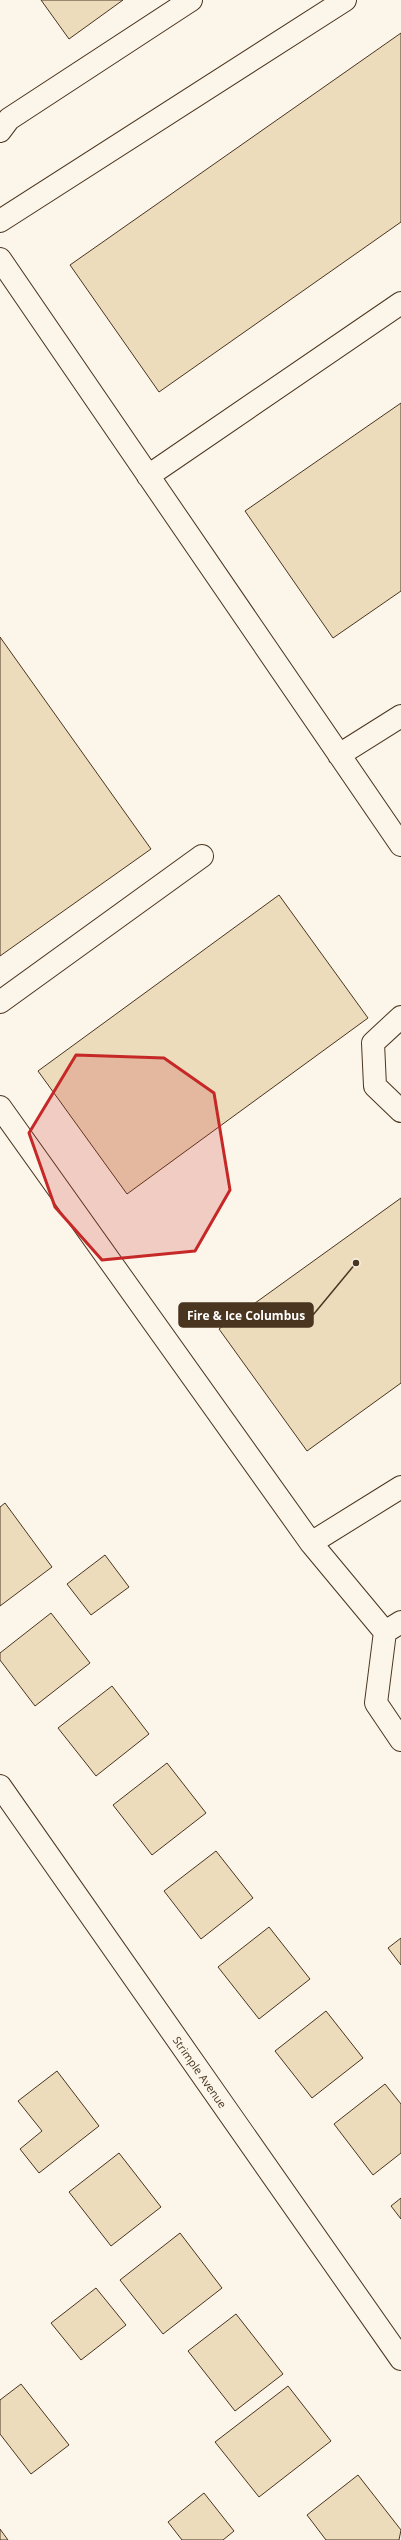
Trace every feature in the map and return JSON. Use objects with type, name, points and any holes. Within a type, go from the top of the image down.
[{"type":"street","points":[[3,119],[191,0]]},
{"type":"street","points":[[0,221],[345,0]]},
{"type":"street","points":[[0,259],[401,845]]},
{"type":"street","points":[[148,476],[401,303]]},
{"type":"street","points":[[339,755],[401,716]]},
{"type":"street","points":[[0,1002],[202,856]]},
{"type":"street","points":[[401,1017],[373,1043],[375,1086],[401,1111]]},
{"type":"street","points":[[0,1107],[311,1544],[393,1627],[376,1703],[401,1740]]},
{"type":"street","points":[[311,1544],[401,1487]]},
{"type":"street","name":"Strimple Avenue","points":[[0,1786],[401,2359]]},
{"type":"highlighted area","points":[[76,1055],[164,1058],[214,1093],[230,1190],[195,1251],[102,1260],[55,1207],[29,1133]]},
{"type":"building","points":[[41,0],[123,0],[69,39]]},
{"type":"building","points":[[401,33],[401,222],[159,392],[70,265]]},
{"type":"building","points":[[401,403],[401,591],[333,638],[245,511]]},
{"type":"building","points":[[0,637],[151,849],[0,956]]},
{"type":"building","points":[[279,895],[368,1018],[127,1194],[38,1071]]},
{"type":"building","points":[[401,1198],[401,1383],[307,1451],[219,1329]]},
{"type":"building","points":[[5,1503],[52,1567],[0,1606],[0,1507]]},
{"type":"building","points":[[105,1555],[129,1587],[91,1615],[67,1584]]},
{"type":"building","points":[[51,1613],[90,1663],[35,1706],[0,1660],[0,1653]]},
{"type":"building","points":[[112,1686],[149,1734],[96,1776],[58,1728]]},
{"type":"building","points":[[167,1763],[206,1813],[152,1855],[113,1805]]},
{"type":"building","points":[[216,1851],[253,1898],[201,1939],[164,1891]]},
{"type":"building","points":[[269,1927],[310,1979],[259,2019],[218,1967]]},
{"type":"building","points":[[401,1938],[401,1965],[388,1948]]},
{"type":"building","points":[[326,2011],[363,2058],[312,2098],[275,2051]]},
{"type":"building","points":[[57,2071],[99,2126],[39,2173],[20,2149],[42,2131],[18,2101]]},
{"type":"building","points":[[385,2084],[401,2104],[401,2153],[373,2175],[334,2124]]},
{"type":"building","points":[[119,2153],[161,2207],[111,2246],[69,2192]]},
{"type":"building","points":[[401,2198],[401,2219],[391,2206]]},
{"type":"building","points":[[180,2233],[222,2288],[163,2334],[120,2280]]},
{"type":"building","points":[[96,2288],[126,2325],[81,2360],[51,2323]]},
{"type":"building","points":[[236,2314],[283,2374],[235,2411],[188,2351]]},
{"type":"building","points":[[21,2384],[69,2445],[31,2474],[0,2434],[0,2400]]},
{"type":"building","points":[[288,2386],[331,2441],[259,2497],[215,2442]]},
{"type":"building","points":[[358,2475],[401,2530],[399,2540],[326,2540],[307,2515]]},
{"type":"building","points":[[204,2493],[234,2531],[223,2540],[182,2540],[168,2522]]},
{"type":"building","points":[[0,2529],[8,2540],[0,2540]]},
{"type":"place","name":"Fire & Ice Columbus","points":[[356,1263]]}]
